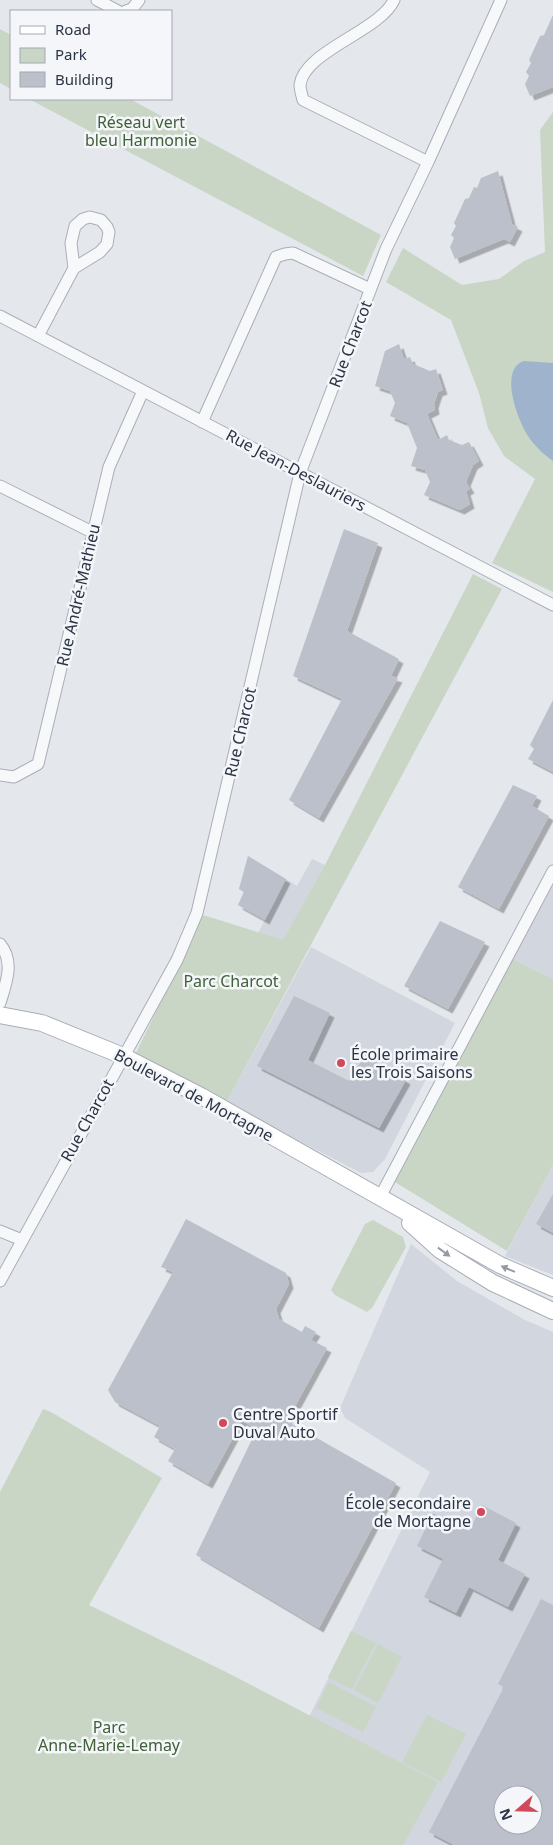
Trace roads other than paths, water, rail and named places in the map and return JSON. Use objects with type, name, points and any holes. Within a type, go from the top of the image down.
[{"type":"street","points":[[97,0],[116,10]]},
{"type":"street","points":[[129,10],[139,0]]},
{"type":"street","points":[[394,0],[391,6],[370,23],[320,58],[306,71],[300,85],[303,100],[428,162]]},
{"type":"street","name":"Rue Charcot","points":[[0,1281],[176,960],[198,913],[300,473],[386,249],[428,162],[501,0]]},
{"type":"street","points":[[202,422],[276,257],[293,254],[370,289]]},
{"type":"street","points":[[38,336],[74,268]]},
{"type":"street","name":"Rue Jean-Deslauriers","points":[[0,316],[553,605]]},
{"type":"street","name":"Rue André-Mathieu","points":[[0,774],[14,777],[38,764],[109,467],[143,391]]},
{"type":"street","points":[[0,486],[92,532]]},
{"type":"street","points":[[380,1197],[553,871]]},
{"type":"street","points":[[0,944],[6,950],[10,964],[0,1003]]},
{"type":"street","name":"Boulevard de Mortagne","points":[[0,1015],[42,1023],[123,1056],[201,1096],[500,1265],[553,1288]]},
{"type":"street","name":"Boulevard de Mortagne","points":[[380,1197],[448,1255],[492,1283],[553,1311]]},
{"type":"street","points":[[0,1231],[22,1240]]},
{"type":"water","points":[[524,361],[553,363],[553,461],[533,443],[524,429],[515,408],[512,396],[512,374],[516,366]]},
{"type":"place","name":"École primaire les Trois Saisons","points":[[341,1063]]},
{"type":"place","name":"Centre Sportif Duval Auto","points":[[223,1423]]},
{"type":"place","name":"École secondaire de Mortagne","points":[[481,1512]]},
{"type":"park label","name":"Réseau vert bleu Harmonie","points":[[141,131]]},
{"type":"park label","name":"Parc Charcot","points":[[231,981]]},
{"type":"park label","name":"Parc Anne-Marie-Lemay","points":[[109,1736]]}]
